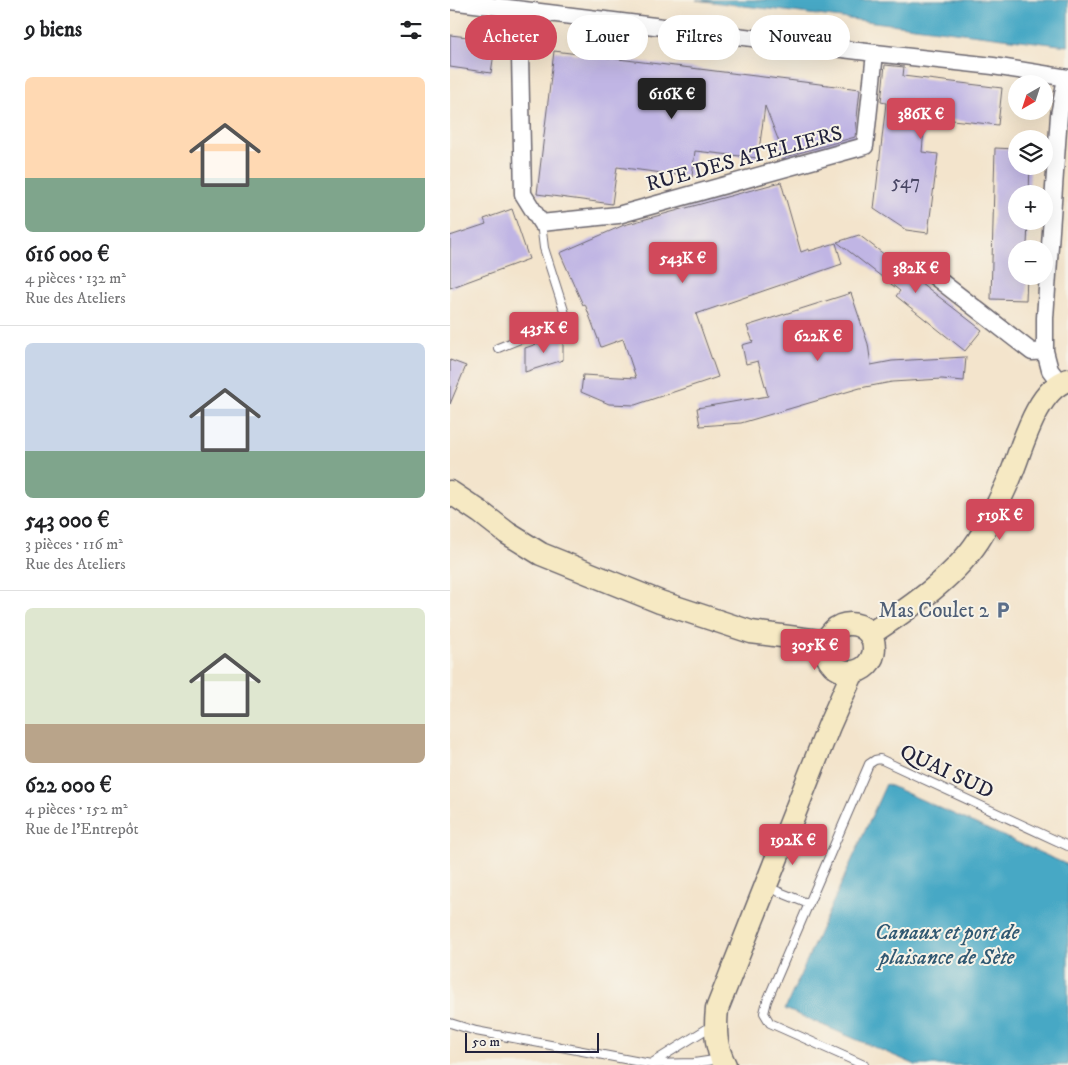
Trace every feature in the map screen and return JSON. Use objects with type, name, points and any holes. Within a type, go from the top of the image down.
[{"type":"street","points":[[450,1],[875,54],[993,66],[1067,78],[1059,115],[1045,318],[1045,351],[1050,370],[1064,381],[1048,394],[1036,414],[1008,482],[976,544],[952,572],[905,611],[870,634]]},
{"type":"street","points":[[519,10],[522,194],[541,222]]},
{"type":"street","name":"RUE DES ATELIERS","points":[[541,222],[618,215],[865,146],[875,54]]},
{"type":"street","points":[[916,263],[1032,352],[1045,351]]},
{"type":"street","points":[[450,492],[506,533],[541,554],[660,602],[751,632],[827,642]]},
{"type":"street","points":[[846,624],[855,624],[864,628],[870,634],[874,643],[874,653],[870,662],[862,668],[853,672],[844,671],[830,660],[827,642],[831,634],[838,627],[846,624]]},
{"type":"street","points":[[724,1062],[716,1042],[715,1023],[717,1009],[764,886],[853,672]]},
{"type":"lane","points":[[498,348],[567,320],[544,248],[541,222]]},
{"type":"lane","name":"QUAI SUD","points":[[809,904],[869,764],[880,758],[1068,846]]},
{"type":"lane","points":[[764,886],[809,904],[767,1001],[764,1013],[770,1024],[864,1065]]},
{"type":"lane","points":[[450,1023],[476,1031],[651,1064],[724,1062]]},
{"type":"lane","points":[[651,1064],[715,1023]]},
{"type":"water","points":[[696,0],[1068,0],[1068,46],[850,19],[850,15],[817,15]]},
{"type":"water","name":"Canaux et port de plaisance de Sète","points":[[886,784],[1068,865],[1068,1065],[916,1065],[785,1009]]},
{"type":"building","points":[[450,35],[465,37],[465,60],[493,60],[491,73],[450,67]]},
{"type":"building","points":[[557,51],[567,53],[567,60],[626,60],[860,89],[855,137],[785,157],[765,106],[758,158],[695,151],[692,177],[617,167],[612,204],[537,194],[553,60],[557,60]]},
{"type":"building","points":[[885,65],[904,67],[903,76],[1002,88],[998,125],[925,117],[922,152],[938,154],[928,233],[906,230],[874,209],[886,103],[881,102]]},
{"type":"building","points":[[995,148],[1008,149],[1008,175],[1030,175],[1029,185],[1008,185],[1008,230],[1028,230],[1027,240],[1008,240],[1008,285],[1027,285],[1026,300],[991,299]]},
{"type":"building","points":[[781,182],[801,252],[836,243],[842,264],[696,314],[718,377],[635,405],[609,404],[581,392],[583,375],[636,378],[623,339],[601,347],[585,304],[583,305],[560,253],[624,225]]},
{"type":"building","points":[[512,209],[529,259],[450,288],[450,236],[486,224],[484,219]]},
{"type":"building","points":[[859,235],[982,330],[965,351],[896,296],[900,291],[837,242]]},
{"type":"building","points":[[851,293],[868,344],[871,365],[892,361],[966,357],[964,381],[942,379],[892,382],[860,388],[741,423],[700,426],[697,408],[768,396],[758,361],[746,364],[742,345],[753,342],[747,326]]},
{"type":"building","points":[[563,335],[563,360],[525,372],[525,348]]},
{"type":"building","points":[[450,360],[466,366],[450,404]]},
{"type":"place","name":"Mas Coulet 2","points":[[1003,610]]}]
